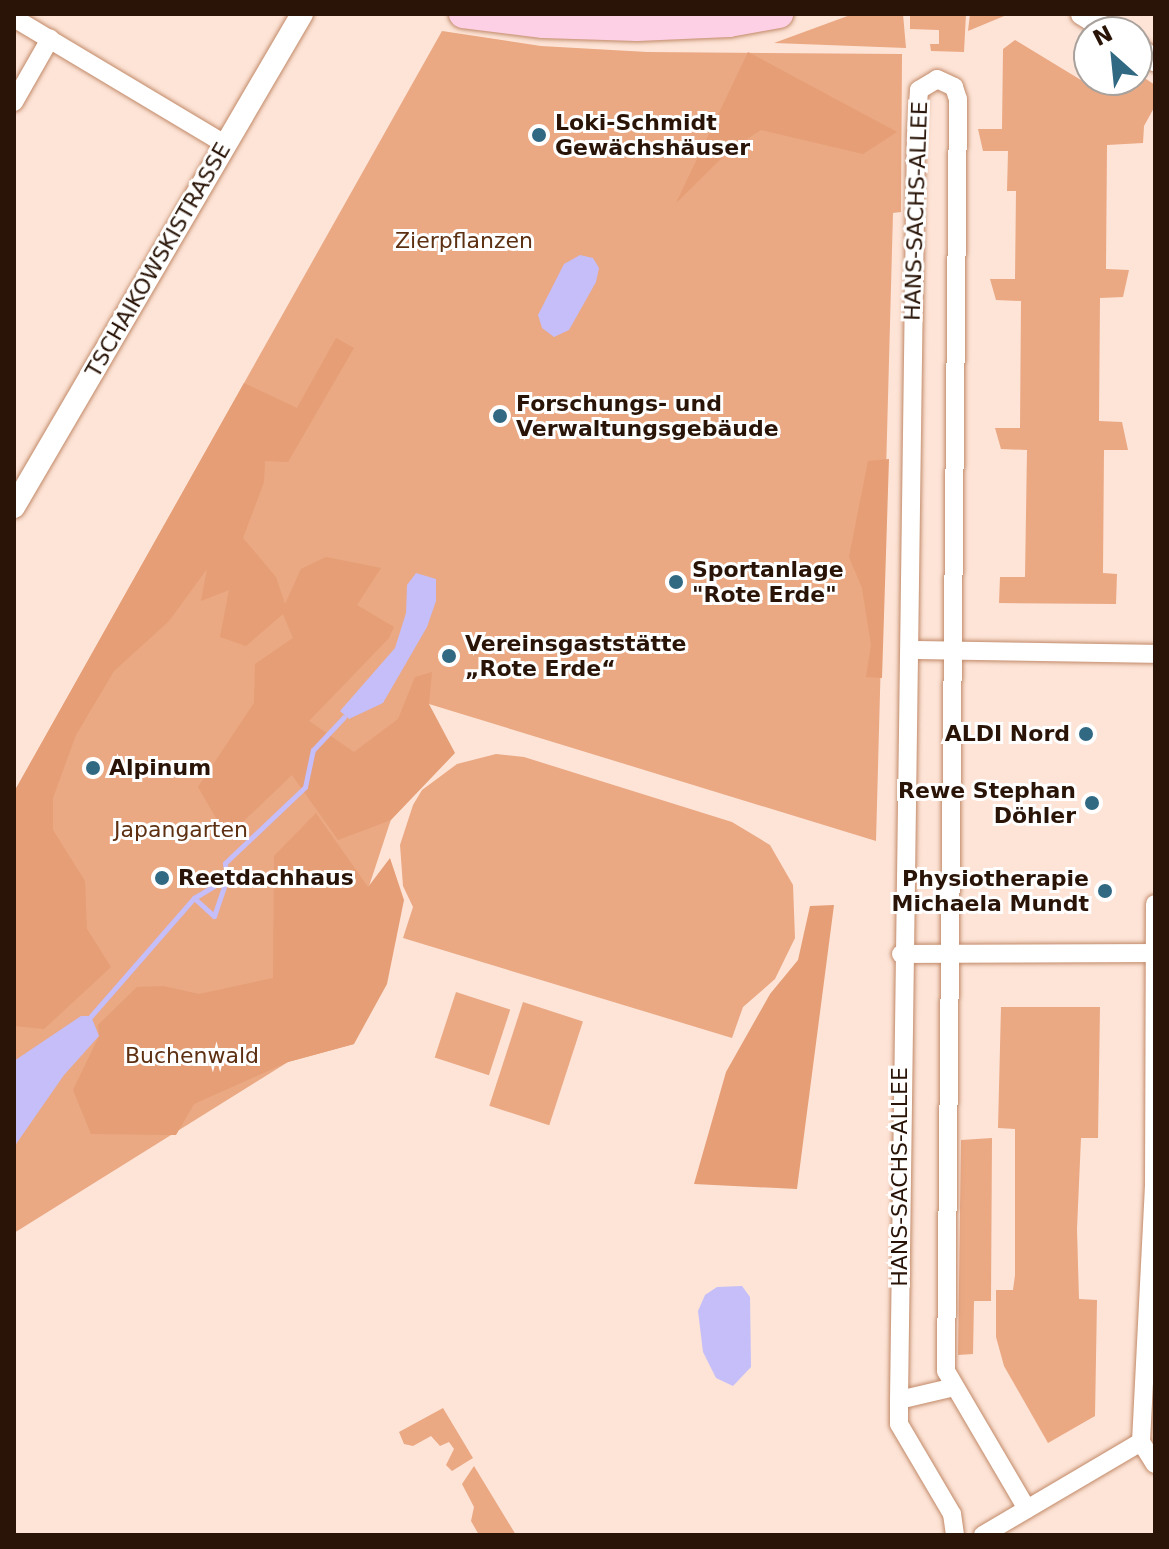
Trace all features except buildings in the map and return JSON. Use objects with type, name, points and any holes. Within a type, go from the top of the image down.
[{"type":"main road","points":[[463,14],[543,24],[637,27],[729,23],[779,14]]},
{"type":"street","name":"TSCHAIKOWSKISTRASSE","points":[[14,507],[302,14]]},
{"type":"street","points":[[14,18],[226,145]]},
{"type":"street","points":[[14,102],[50,39]]},
{"type":"street","name":"HANS-SACHS-ALLEE","points":[[955,1535],[952,1514],[899,1424],[901,954],[910,650],[917,101],[921,88],[937,79],[954,87],[958,99],[946,1371],[1027,1509]]},
{"type":"street","points":[[910,650],[1155,654]]},
{"type":"street","points":[[1155,904],[1154,1185],[1141,1442],[1155,1464]]},
{"type":"street","points":[[901,954],[1153,953]]},
{"type":"street","points":[[899,1400],[955,1387]]},
{"type":"street","points":[[983,1535],[1141,1442]]},
{"type":"green space","points":[[853,14],[903,14],[906,48],[774,43]]},
{"type":"green space","points":[[910,14],[966,14],[964,52],[931,51],[930,44],[939,44],[939,30],[910,29]]},
{"type":"green space","points":[[970,14],[1009,14],[968,31]]},
{"type":"green space","points":[[442,31],[541,46],[647,52],[902,54],[901,212],[893,213],[876,841],[429,704],[351,941],[354,1044],[288,1062],[14,1233],[14,792]]},
{"type":"green space","points":[[1015,40],[1073,75],[1073,96],[1153,96],[1153,84],[1155,85],[1155,106],[1144,126],[1143,143],[1107,145],[1106,269],[1129,270],[1123,297],[1100,298],[1099,421],[1122,422],[1128,450],[1104,450],[1103,573],[1117,574],[1116,604],[999,603],[1000,577],[1025,577],[1027,450],[1001,449],[995,428],[1020,428],[1021,301],[996,300],[990,279],[1015,279],[1016,191],[1007,191],[1008,151],[983,151],[978,129],[1002,129],[1003,49]]},
{"type":"green space","points":[[748,52],[897,132],[863,154],[761,130],[730,150],[676,203]]},
{"type":"green space","points":[[336,338],[354,348],[288,462],[265,461],[264,482],[243,538],[276,577],[285,604],[301,569],[326,557],[381,568],[357,605],[394,627],[389,638],[309,721],[354,752],[398,719],[415,677],[432,672],[429,704],[455,753],[391,820],[338,840],[292,775],[227,837],[198,787],[254,703],[255,664],[293,638],[283,614],[246,646],[220,637],[229,590],[201,601],[207,569],[169,621],[114,671],[76,735],[53,798],[53,830],[85,881],[87,929],[111,967],[44,1029],[14,1026],[14,792],[244,383],[297,408]]},
{"type":"green space","points":[[889,459],[882,678],[866,677],[871,645],[862,588],[849,557],[868,461]]},
{"type":"green space","points":[[496,754],[524,757],[732,822],[770,845],[793,885],[795,938],[775,979],[743,1007],[732,1038],[403,938],[413,907],[403,886],[400,845],[413,805],[422,790],[457,764]]},
{"type":"green space","name":"Buchenwald","points":[[316,813],[368,887],[390,858],[404,900],[387,984],[354,1044],[288,1062],[194,1104],[176,1135],[91,1134],[73,1090],[99,1036],[98,1025],[137,987],[163,986],[199,994],[273,978],[274,856]]},
{"type":"green space","points":[[834,905],[797,1189],[694,1184],[726,1072],[770,994],[798,960],[810,906]]},
{"type":"green space","points":[[456,992],[510,1010],[489,1075],[435,1058]]},
{"type":"green space","points":[[523,1002],[583,1021],[549,1125],[489,1106]]},
{"type":"green space","points":[[1001,1007],[1100,1007],[1098,1138],[1081,1138],[1077,1229],[1079,1299],[1097,1300],[1095,1416],[1048,1443],[1004,1366],[996,1337],[996,1290],[1013,1290],[1015,1275],[1015,1129],[998,1128]]},
{"type":"green space","points":[[992,1138],[991,1301],[974,1301],[973,1354],[958,1355],[961,1140]]},
{"type":"green space","points":[[443,1408],[473,1458],[452,1471],[446,1465],[454,1449],[449,1442],[440,1446],[431,1436],[413,1446],[404,1444],[399,1432]]},
{"type":"green space","points":[[474,1466],[516,1535],[479,1535],[471,1521],[474,1507],[462,1484]]},
{"type":"shaded area","points":[[580,255],[593,258],[599,268],[596,282],[569,330],[554,337],[542,328],[538,315],[564,264]]},
{"type":"shaded area","points":[[416,573],[436,579],[436,601],[427,627],[383,703],[349,719],[340,711],[395,648],[406,613],[407,585]]},
{"type":"shaded area","points":[[81,1016],[91,1016],[99,1036],[64,1075],[14,1147],[14,1061]]},
{"type":"shaded area","points":[[742,1286],[750,1297],[751,1367],[733,1386],[716,1378],[703,1352],[698,1311],[705,1295],[717,1287]]},
{"type":"waterway","points":[[91,1016],[194,898],[227,878],[225,863],[305,787],[313,750],[344,717]]},
{"type":"waterway","points":[[194,898],[214,916],[227,878]]},
{"type":"place","name":"Loki-Schmidt Gewächshäuser","points":[[539,135]]},
{"type":"place","name":"Forschungs- und Verwaltungsgebäude","points":[[500,416]]},
{"type":"place","name":"Sportanlage \"Rote Erde\"","points":[[676,582]]},
{"type":"place","name":"Vereinsgaststätte „Rote Erde“","points":[[449,656]]},
{"type":"place","name":"ALDI Nord","points":[[1086,734]]},
{"type":"place","name":"Alpinum","points":[[93,768]]},
{"type":"place","name":"Rewe Stephan Döhler","points":[[1092,803]]},
{"type":"place","name":"Reetdachhaus","points":[[162,878]]},
{"type":"place","name":"Physiotherapie Michaela Mundt","points":[[1105,891]]},
{"type":"park label","name":"Zierpflanzen","points":[[464,241]]},
{"type":"park label","name":"Japangarten","points":[[181,830]]}]
